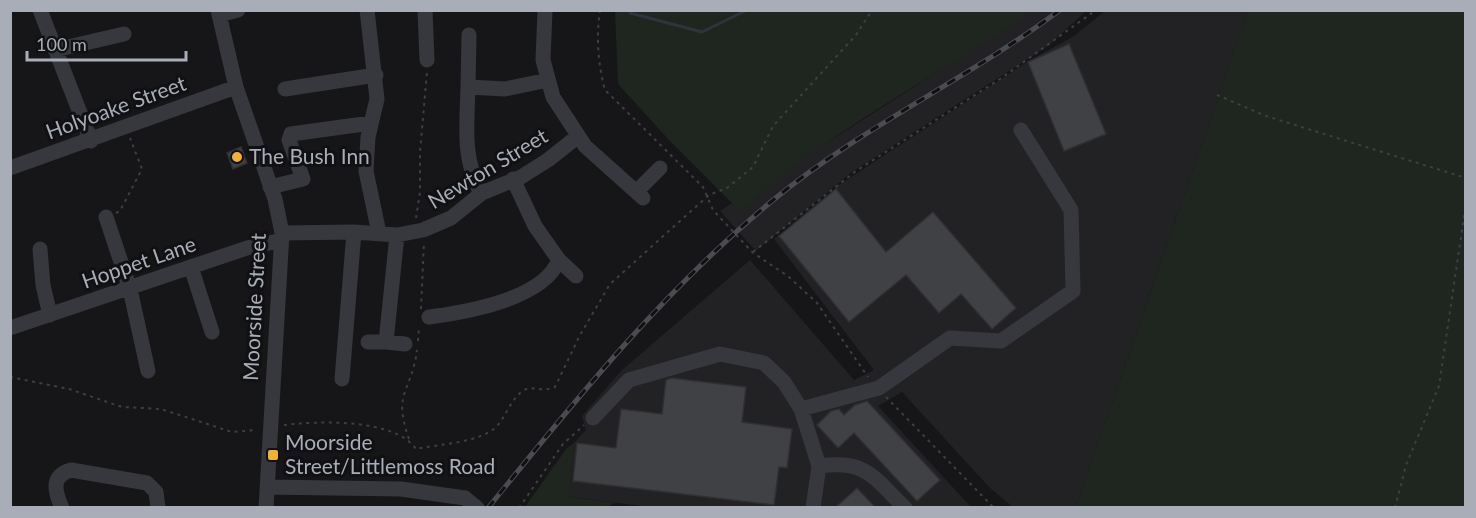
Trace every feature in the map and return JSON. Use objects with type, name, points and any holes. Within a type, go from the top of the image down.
[{"type":"street","points":[[40,10],[91,141]]},
{"type":"street","points":[[219,13],[238,10]]},
{"type":"street","points":[[367,10],[377,99],[371,123],[366,171],[380,233]]},
{"type":"street","points":[[425,10],[427,60]]},
{"type":"street","name":"Newton Street","points":[[282,237],[354,232],[397,235],[437,225],[451,218],[481,194],[548,160],[578,137],[553,97],[543,60],[545,10]]},
{"type":"street","name":"Moorside Street","points":[[219,13],[236,87],[270,187],[282,237],[266,507]]},
{"type":"street","points":[[55,50],[124,34]]},
{"type":"street","points":[[469,35],[465,151],[471,175],[481,194]]},
{"type":"street","points":[[285,89],[376,75]]},
{"type":"street","points":[[468,79],[505,89],[549,80]]},
{"type":"street","name":"Holyoake Street","points":[[11,168],[236,87]]},
{"type":"street","points":[[270,187],[303,179],[289,140],[291,134],[371,123]]},
{"type":"street","points":[[801,409],[879,388],[950,338],[1001,341],[1073,291],[1071,210],[1021,130]]},
{"type":"street","points":[[578,137],[640,194],[660,168]]},
{"type":"street","points":[[513,179],[535,226],[559,260],[576,276]]},
{"type":"street","points":[[106,217],[130,289],[148,371]]},
{"type":"street","points":[[342,379],[354,232]]},
{"type":"street","points":[[386,342],[397,235]]},
{"type":"street","name":"Hoppet Lane","points":[[10,328],[282,237]]},
{"type":"street","points":[[40,249],[43,285],[50,315]]},
{"type":"street","points":[[429,317],[495,303],[531,289],[554,273],[559,260]]},
{"type":"street","points":[[191,267],[212,332]]},
{"type":"street","points":[[368,342],[405,344]]},
{"type":"street","points":[[593,418],[629,380],[720,354],[764,363],[784,382],[801,409],[819,466],[813,507]]},
{"type":"street","points":[[819,466],[845,463],[867,470],[905,507]]},
{"type":"street","points":[[62,507],[55,491],[56,482],[62,474],[71,470],[147,483],[156,492],[158,507]]},
{"type":"street","points":[[267,487],[401,489],[471,503]]},
{"type":"path","points":[[600,10],[597,26],[600,74],[605,90],[709,195],[713,210],[752,252],[856,171],[1000,79],[1096,10]]},
{"type":"path","points":[[10,377],[69,389],[122,407],[161,409],[241,434],[270,427],[329,422],[369,426],[409,439],[416,449],[484,435],[500,423],[510,404],[524,390],[531,388],[542,391],[555,387],[580,335],[610,284],[709,195],[727,188],[753,167],[773,126],[856,35],[872,10]]},
{"type":"path","points":[[414,232],[420,192],[420,152],[427,60]]},
{"type":"path","points":[[1217,95],[1266,116],[1466,177]]},
{"type":"path","points":[[106,217],[120,211],[142,169],[126,127]]},
{"type":"path","points":[[1395,507],[1406,465],[1439,386],[1466,203]]},
{"type":"path","points":[[519,507],[563,444],[593,418]]},
{"type":"shaded area","points":[[615,10],[1033,11],[809,155],[741,212],[668,139],[618,84]]},
{"type":"shaded area","points":[[1033,11],[1086,11],[1048,46],[852,172],[756,251],[720,211]]},
{"type":"shaded area","points":[[1105,11],[1248,11],[1076,507],[1013,507],[990,488],[902,392],[878,406],[971,507],[658,508],[569,497],[574,443],[586,430],[582,416],[622,370],[750,260],[854,380],[874,370],[774,239],[839,185],[1027,62],[1074,36]]},
{"type":"shaded area","points":[[1248,11],[1465,11],[1465,507],[1076,507]]},
{"type":"shaded area","points":[[574,443],[569,497],[615,503],[606,507],[525,507],[566,449]]},
{"type":"building","points":[[1069,44],[1106,134],[1064,151],[1028,62]]},
{"type":"building","name":"The Bush Inn","points":[[241,147],[247,163],[233,169],[227,153]]},
{"type":"building","points":[[836,189],[886,252],[933,212],[1016,308],[992,329],[961,294],[939,313],[906,275],[849,322],[779,236]]},
{"type":"building","points":[[671,378],[746,387],[742,422],[792,429],[787,468],[779,467],[774,505],[573,481],[577,443],[616,448],[621,409],[662,414],[666,380]]},
{"type":"building","points":[[867,401],[940,480],[917,501],[854,433],[838,448],[817,425],[831,411],[839,409],[844,415],[855,405]]},
{"type":"building","points":[[857,488],[875,507],[836,507]]},
{"type":"waterway","points":[[630,13],[702,32],[747,10]]},
{"type":"railway","points":[[488,508],[622,347],[694,271],[732,235],[806,174],[878,126],[989,59],[1060,10]]},
{"type":"place","name":"The Bush Inn","points":[[237,157]]},
{"type":"place","name":"Moorside Street/Littlemoss Road","points":[[273,455]]}]
